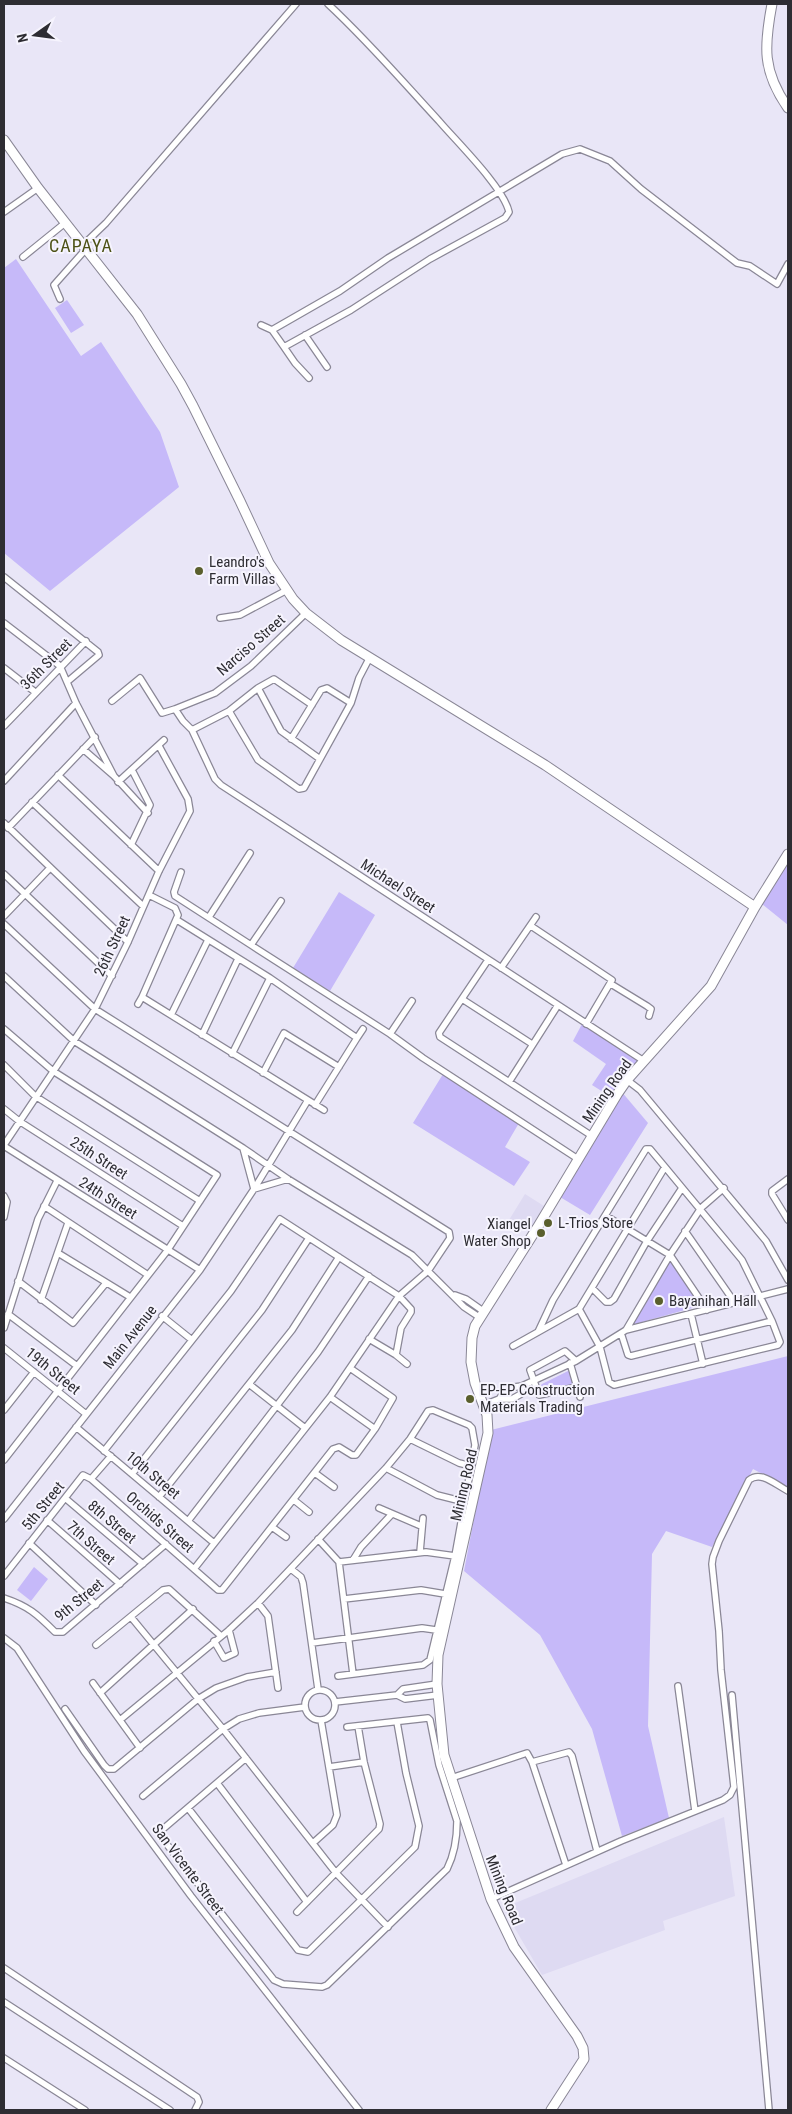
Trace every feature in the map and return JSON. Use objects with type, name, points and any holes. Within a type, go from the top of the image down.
[{"type":"street","points":[[60,299],[54,285],[232,75],[296,4]]},
{"type":"street","points":[[284,347],[351,310],[423,264],[505,218],[508,212],[508,208],[499,193],[460,145],[355,28],[328,4]]},
{"type":"street","points":[[772,4],[765,49],[775,90],[788,108]]},
{"type":"street","points":[[4,140],[38,188],[137,314],[182,384],[240,500],[268,563],[306,613],[341,640],[545,765],[755,907]]},
{"type":"street","points":[[272,330],[562,154],[580,149],[610,161],[641,189],[737,263],[750,266],[777,284],[788,264]]},
{"type":"street","points":[[4,212],[38,188]]},
{"type":"street","points":[[23,257],[65,223]]},
{"type":"street","points":[[261,325],[272,330],[295,364],[308,378]]},
{"type":"street","points":[[304,335],[327,367]]},
{"type":"street","points":[[4,577],[86,641],[99,655],[67,682]]},
{"type":"street","points":[[220,618],[240,615],[287,590]]},
{"type":"street","name":"Narciso Street","points":[[176,709],[183,704],[216,693],[251,666],[306,613]]},
{"type":"street","points":[[4,623],[60,666],[76,703],[114,776],[148,813]]},
{"type":"street","name":"36th Street","points":[[4,726],[86,641]]},
{"type":"street","points":[[229,711],[258,760],[299,789],[304,788],[351,703],[358,678],[370,657]]},
{"type":"street","points":[[4,668],[35,692]]},
{"type":"street","points":[[112,701],[140,678],[162,713],[176,709]]},
{"type":"street","points":[[192,730],[229,711],[271,680],[277,679],[312,705]]},
{"type":"street","points":[[258,688],[282,731],[320,759]]},
{"type":"street","points":[[292,739],[324,688],[351,703]]},
{"type":"street","points":[[4,781],[76,703]]},
{"type":"street","name":"Michael Street","points":[[176,709],[183,721],[192,730],[215,779],[221,785],[644,1061]]},
{"type":"street","points":[[94,737],[32,802],[6,825],[128,942]]},
{"type":"street","points":[[118,782],[164,740]]},
{"type":"street","name":"26th Street","points":[[4,1145],[95,1009],[128,942],[159,871],[190,811],[190,805],[159,746]]},
{"type":"street","points":[[82,749],[114,776]]},
{"type":"street","points":[[131,845],[148,813],[150,805],[132,770]]},
{"type":"street","points":[[58,775],[159,871]]},
{"type":"street","points":[[32,802],[143,906]]},
{"type":"street","points":[[208,917],[250,853]]},
{"type":"street","name":"Mining Road","points":[[551,2110],[582,2064],[583,2048],[561,2012],[514,1947],[491,1899],[444,1755],[437,1684],[438,1654],[487,1443],[488,1425],[484,1405],[475,1383],[471,1362],[472,1338],[481,1314],[537,1228],[628,1080],[712,986],[755,907],[788,854]]},
{"type":"street","points":[[4,916],[50,868]]},
{"type":"street","points":[[181,872],[174,894],[578,1159]]},
{"type":"street","points":[[4,874],[112,976]]},
{"type":"street","points":[[138,1004],[178,915],[175,908],[149,895]]},
{"type":"street","points":[[251,945],[281,901]]},
{"type":"street","points":[[501,968],[536,918]]},
{"type":"street","points":[[177,920],[270,978],[357,1038]]},
{"type":"street","points":[[4,924],[95,1009],[449,1232],[450,1238],[428,1271],[399,1296],[330,1397],[194,1568]]},
{"type":"street","points":[[531,926],[612,980],[586,1024]]},
{"type":"street","points":[[171,1015],[208,940]]},
{"type":"street","points":[[202,1035],[238,959]]},
{"type":"street","points":[[488,960],[439,1034],[440,1036],[592,1136]]},
{"type":"street","points":[[4,976],[74,1041],[243,1148],[288,1179],[412,1255],[464,1307],[481,1314]]},
{"type":"street","points":[[232,1054],[270,978]]},
{"type":"street","points":[[611,984],[651,1009],[649,1016]]},
{"type":"street","points":[[142,997],[324,1110]]},
{"type":"street","points":[[462,999],[532,1044]]},
{"type":"street","points":[[390,1034],[412,1001]]},
{"type":"street","points":[[509,1082],[558,1005]]},
{"type":"street","points":[[4,1029],[53,1071],[217,1175],[167,1251],[4,1460]]},
{"type":"street","points":[[315,1105],[362,1029]]},
{"type":"street","points":[[263,1073],[284,1033],[339,1067]]},
{"type":"street","points":[[4,1065],[36,1096],[200,1201]]},
{"type":"street","points":[[628,1080],[640,1090],[724,1188],[766,1242],[788,1280]]},
{"type":"street","name":"Main Avenue","points":[[4,1519],[200,1270],[254,1189],[308,1100]]},
{"type":"street","name":"25th Street","points":[[4,1109],[19,1121],[183,1226]]},
{"type":"street","name":"24th Street","points":[[4,1145],[57,1181],[200,1270]]},
{"type":"street","points":[[243,1148],[254,1189],[288,1179]]},
{"type":"street","points":[[538,1332],[553,1300],[646,1150],[650,1149],[701,1208],[742,1260],[761,1296],[780,1342],[778,1345],[611,1385],[600,1347],[578,1309]]},
{"type":"street","points":[[512,1346],[578,1309],[665,1167]]},
{"type":"street","points":[[787,1216],[772,1194],[772,1191],[788,1179]]},
{"type":"street","points":[[4,1328],[44,1206],[57,1181]]},
{"type":"street","points":[[592,1288],[606,1302],[614,1299],[647,1241],[682,1188]]},
{"type":"street","points":[[724,1188],[701,1208],[623,1331],[629,1356],[772,1321]]},
{"type":"street","points":[[4,1196],[7,1200],[4,1217]]},
{"type":"street","points":[[44,1206],[148,1275]]},
{"type":"street","points":[[606,1216],[670,1255],[707,1310]]},
{"type":"street","points":[[104,1451],[231,1291],[278,1220],[282,1219],[399,1296],[411,1311],[401,1328],[396,1355]]},
{"type":"street","points":[[41,1300],[68,1223]]},
{"type":"street","points":[[685,1231],[735,1303]]},
{"type":"street","points":[[132,1474],[262,1310],[309,1238]]},
{"type":"street","points":[[58,1253],[130,1297]]},
{"type":"street","points":[[159,1497],[292,1330],[339,1257]]},
{"type":"street","points":[[188,1521],[318,1352],[369,1276]]},
{"type":"street","points":[[18,1281],[73,1323],[106,1283]]},
{"type":"street","points":[[499,1399],[507,1388],[522,1386],[573,1362],[623,1331],[788,1289]]},
{"type":"street","points":[[8,1314],[77,1366]]},
{"type":"street","points":[[691,1314],[703,1364]]},
{"type":"street","points":[[162,1316],[192,1340]]},
{"type":"street","points":[[369,1340],[408,1364]]},
{"type":"street","name":"19th Street","points":[[4,1348],[86,1414]]},
{"type":"street","points":[[577,1387],[540,1396],[530,1370],[565,1352],[573,1362],[580,1396]]},
{"type":"street","points":[[286,1537],[272,1527],[336,1447],[356,1455],[375,1429],[393,1398],[350,1368]]},
{"type":"street","points":[[4,1410],[34,1372]]},
{"type":"street","points":[[249,1384],[305,1428]]},
{"type":"street","points":[[484,1405],[499,1399],[518,1397],[521,1394],[522,1386]]},
{"type":"street","points":[[330,1397],[375,1429]]},
{"type":"street","points":[[120,1720],[229,1630],[292,1569],[386,1468],[410,1439],[430,1410],[469,1425],[472,1428],[475,1445],[455,1556],[430,1660],[428,1663],[338,1676]]},
{"type":"street","name":"10th Street","points":[[76,1427],[214,1543]]},
{"type":"street","points":[[410,1439],[459,1463],[471,1466]]},
{"type":"street","points":[[91,1479],[111,1456]]},
{"type":"street","points":[[386,1468],[436,1495],[464,1502]]},
{"type":"street","points":[[315,1473],[334,1487]]},
{"type":"street","name":"Orchids Street","points":[[84,1475],[91,1479],[218,1590],[222,1590],[272,1527]]},
{"type":"street","name":"5th Street","points":[[4,1576],[84,1475]]},
{"type":"street","points":[[491,1899],[597,1851],[723,1800],[730,1795],[734,1787],[721,1670],[713,1558],[749,1480],[754,1476],[760,1475],[788,1491]]},
{"type":"street","name":"8th Street","points":[[65,1498],[143,1564]]},
{"type":"street","points":[[294,1500],[309,1512]]},
{"type":"street","points":[[379,1508],[391,1515],[421,1526]]},
{"type":"street","points":[[352,1560],[360,1547],[391,1515]]},
{"type":"street","points":[[420,1552],[422,1518]]},
{"type":"street","name":"7th Street","points":[[47,1520],[120,1584]]},
{"type":"street","points":[[318,1539],[339,1562],[353,1674]]},
{"type":"street","points":[[29,1543],[96,1605]]},
{"type":"street","name":"9th Street","points":[[4,1598],[25,1605],[40,1615],[55,1632],[63,1632],[166,1544]]},
{"type":"street","points":[[339,1562],[420,1552],[455,1556]]},
{"type":"street","points":[[292,1569],[301,1577],[303,1583],[318,1689]]},
{"type":"street","points":[[96,1645],[163,1590],[169,1589],[221,1636]]},
{"type":"street","points":[[344,1600],[421,1590],[445,1594]]},
{"type":"street","points":[[258,1603],[268,1616],[278,1688]]},
{"type":"street","points":[[100,1693],[193,1609]]},
{"type":"street","points":[[131,1616],[336,1873],[388,1927]]},
{"type":"street","points":[[312,1642],[422,1628],[436,1630]]},
{"type":"street","points":[[214,1641],[224,1658],[235,1653],[229,1630]]},
{"type":"street","name":"San Vicente Street","points":[[4,1638],[17,1648],[84,1751],[186,1888],[359,2110]]},
{"type":"street","points":[[65,1709],[108,1769],[114,1769],[198,1698],[230,1682],[276,1672]]},
{"type":"street","points":[[93,1683],[140,1748]]},
{"type":"street","points":[[397,1695],[403,1690],[437,1684]]},
{"type":"street","points":[[678,1686],[695,1811]]},
{"type":"street","points":[[420,1687],[421,1697]]},
{"type":"street","points":[[318,1689],[323,1689],[331,1694],[335,1702],[330,1716],[321,1720],[312,1718],[306,1712],[306,1697],[318,1689]]},
{"type":"street","points":[[335,1702],[397,1695],[405,1699],[438,1695]]},
{"type":"street","points":[[732,1695],[769,2110]]},
{"type":"street","points":[[143,1796],[223,1729],[239,1719],[259,1713],[305,1707]]},
{"type":"street","points":[[246,1758],[163,1829],[160,1833],[161,1838],[274,1980],[283,1984],[322,1987],[327,1985],[447,1869],[457,1830],[428,1718],[347,1727]]},
{"type":"street","points":[[313,1843],[333,1824],[337,1815],[321,1720]]},
{"type":"street","points":[[188,1808],[298,1950],[302,1952],[311,1950],[416,1847],[419,1826],[396,1722]]},
{"type":"street","points":[[297,1912],[379,1829],[380,1824],[364,1762],[358,1726]]},
{"type":"street","points":[[532,1762],[569,1752],[572,1756],[597,1851]]},
{"type":"street","points":[[451,1778],[527,1753],[532,1762],[566,1865]]},
{"type":"street","points":[[329,1767],[364,1762]]},
{"type":"street","points":[[217,1783],[307,1902]]},
{"type":"street","points":[[730,1795],[740,1797]]},
{"type":"street","points":[[4,1968],[196,2097],[199,2104],[195,2110]]},
{"type":"street","points":[[4,2002],[170,2110]]},
{"type":"street","points":[[4,2058],[86,2110]]},
{"type":"shaded area","points":[[16,259],[81,356],[101,342],[160,432],[179,487],[50,591],[4,553],[4,268]]},
{"type":"shaded area","points":[[67,300],[84,325],[71,333],[55,308]]},
{"type":"shaded area","points":[[788,859],[788,925],[762,904]]},
{"type":"shaded area","points":[[339,892],[375,915],[330,991],[293,968]]},
{"type":"shaded area","points":[[582,1024],[639,1062],[611,1097],[592,1085],[606,1064],[573,1041]]},
{"type":"shaded area","points":[[443,1074],[519,1123],[505,1147],[530,1162],[514,1186],[413,1123]]},
{"type":"shaded area","points":[[621,1091],[648,1123],[590,1215],[560,1197]]},
{"type":"shaded area","points":[[525,1194],[544,1206],[529,1232],[509,1220]]},
{"type":"shaded area","points":[[671,1259],[703,1305],[631,1325]]},
{"type":"shaded area","points":[[788,1356],[788,1487],[753,1469],[712,1547],[666,1531],[652,1554],[648,1726],[669,1818],[622,1836],[592,1729],[540,1635],[464,1571],[491,1430]]},
{"type":"shaded area","points":[[570,1371],[574,1385],[541,1395],[538,1388],[542,1384]]},
{"type":"shaded area","points":[[34,1567],[48,1579],[31,1601],[17,1590]]},
{"type":"shaded area","points":[[724,1817],[735,1896],[663,1921],[665,1930],[542,1975],[503,1908]]},
{"type":"place","name":"Leandro's Farm Villas","points":[[199,571]]},
{"type":"place","name":"L-Trios Store","points":[[548,1223]]},
{"type":"place","name":"Xiangel Water Shop","points":[[541,1233]]},
{"type":"place","name":"Bayanihan Hall","points":[[659,1301]]},
{"type":"place","name":"EP-EP Construction Materials Trading","points":[[470,1399]]},
{"type":"district","name":"CAPAYA","points":[[81,246]]}]
